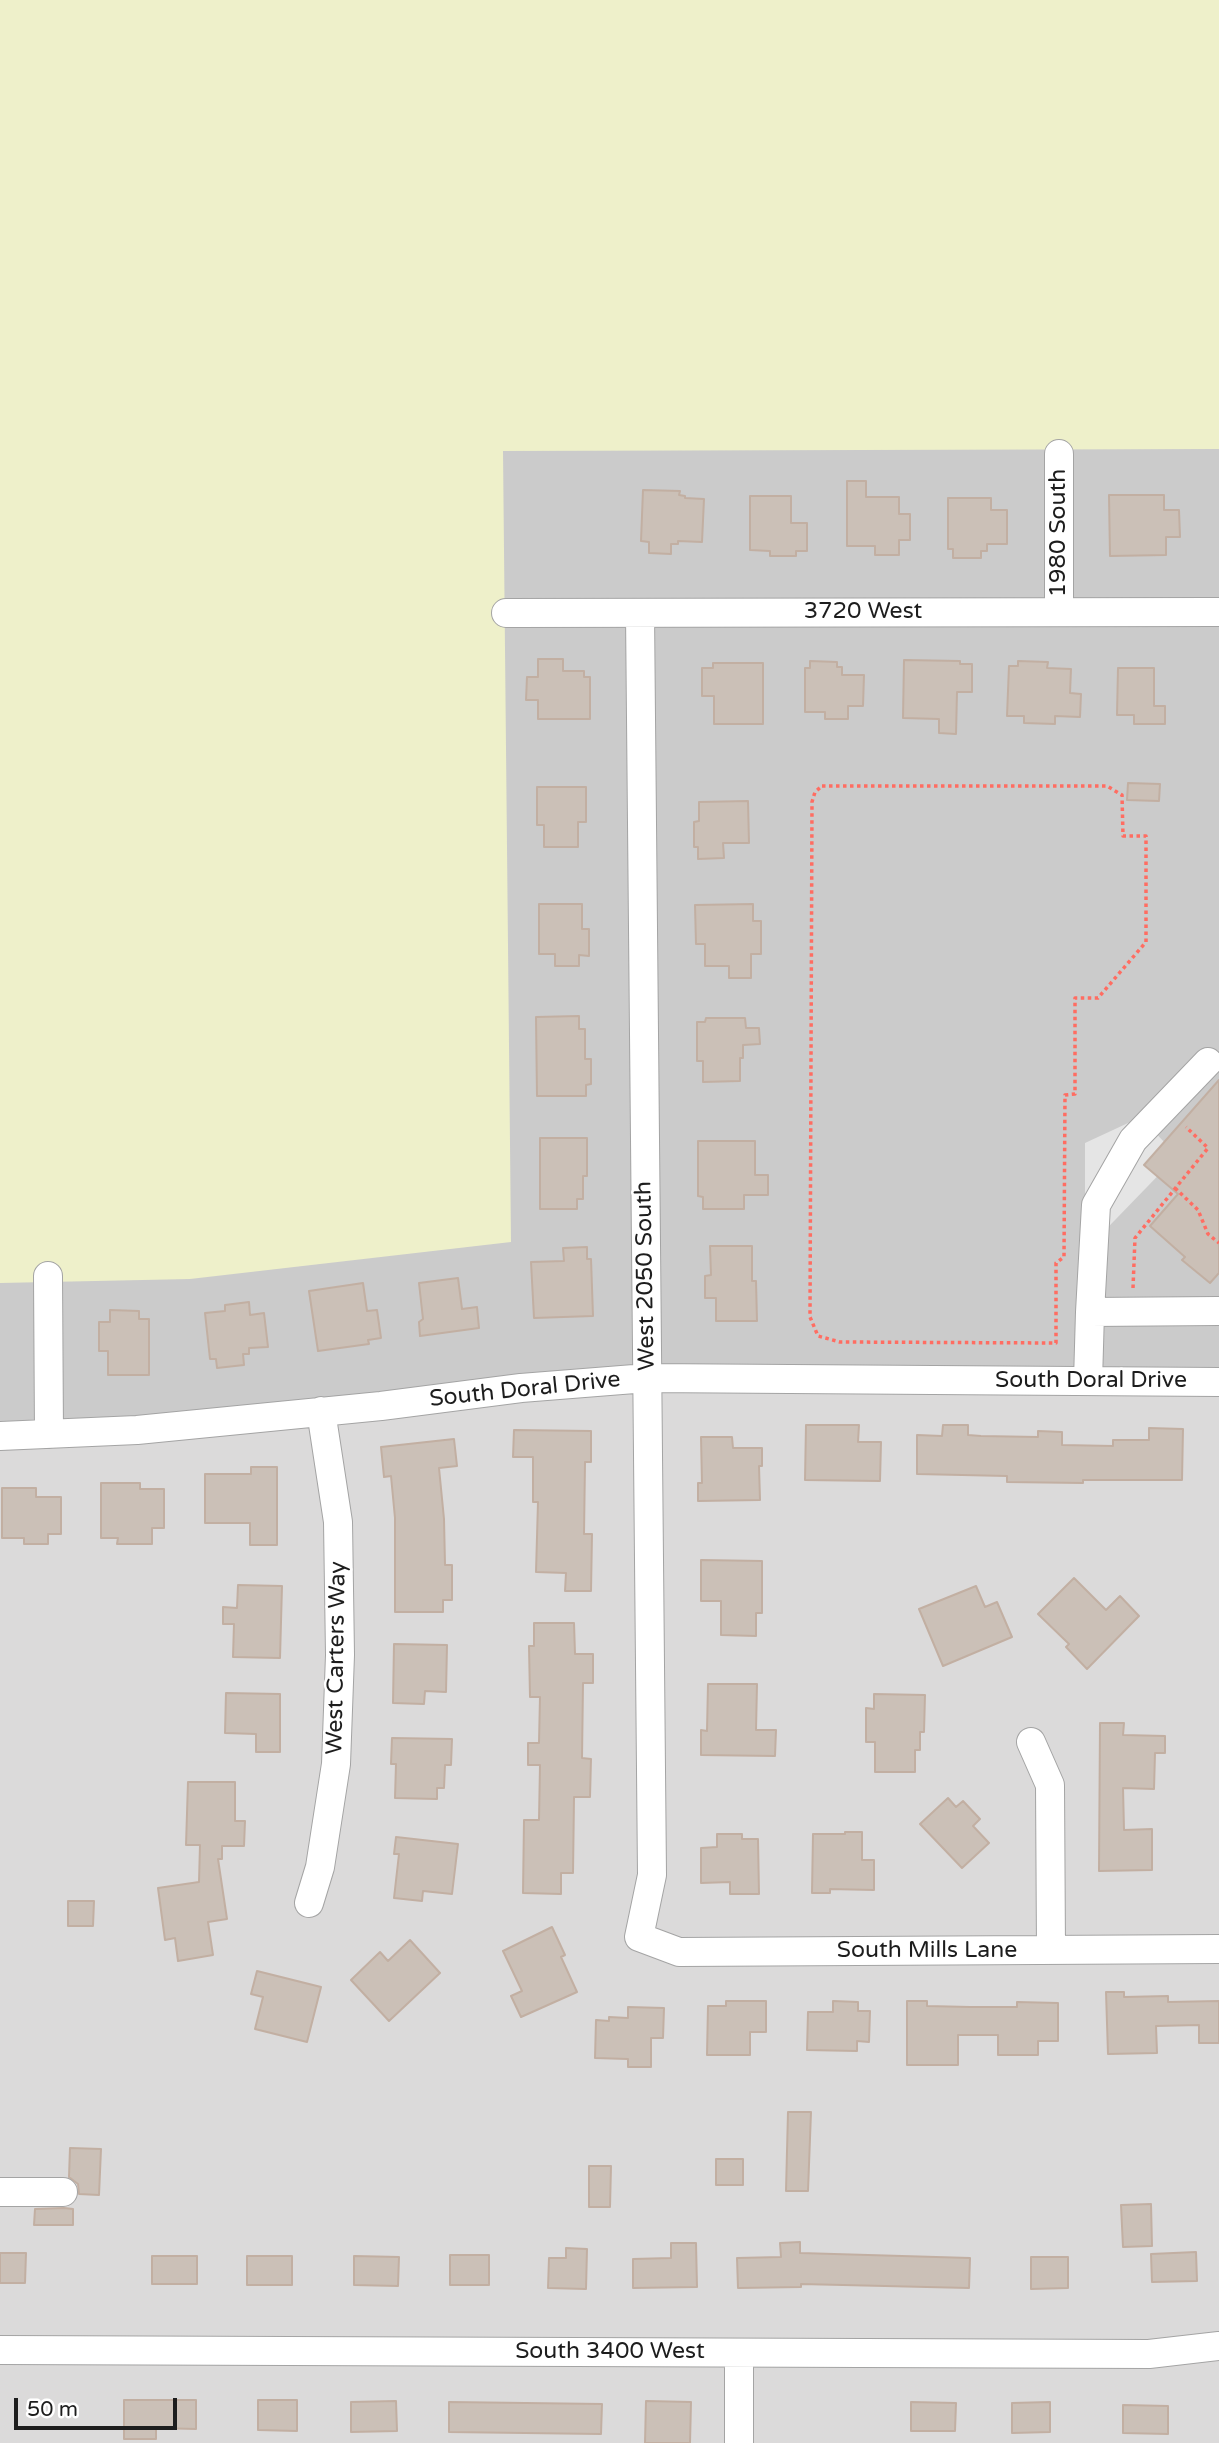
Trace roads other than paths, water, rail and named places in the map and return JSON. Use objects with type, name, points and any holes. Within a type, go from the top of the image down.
[{"type":"street","name":"1980 South","points":[[1059,454],[1059,612]]},
{"type":"street","name":"3720 West","points":[[506,613],[1219,612]]},
{"type":"street","name":"West 2050 South","points":[[639,1937],[652,1875],[640,613]]},
{"type":"street","points":[[1088,1381],[1096,1205],[1133,1140],[1208,1062]]},
{"type":"street","points":[[48,1276],[49,1434]]},
{"type":"street","points":[[1090,1312],[1219,1311]]},
{"type":"street","name":"South Doral Drive","points":[[0,1436],[137,1430],[521,1388],[647,1378],[1219,1382]]},
{"type":"street","name":"West Carters Way","points":[[309,1903],[320,1867],[336,1764],[340,1655],[338,1522],[321,1411]]},
{"type":"street","points":[[1031,1742],[1050,1785],[1051,1950]]},
{"type":"street","name":"South Mills Lane","points":[[639,1937],[679,1952],[1219,1949]]},
{"type":"street","points":[[0,2192],[63,2192]]},
{"type":"street","name":"South 3400 West","points":[[0,2350],[1149,2354],[1219,2346]]},
{"type":"street","points":[[739,2353],[739,2443]]}]
